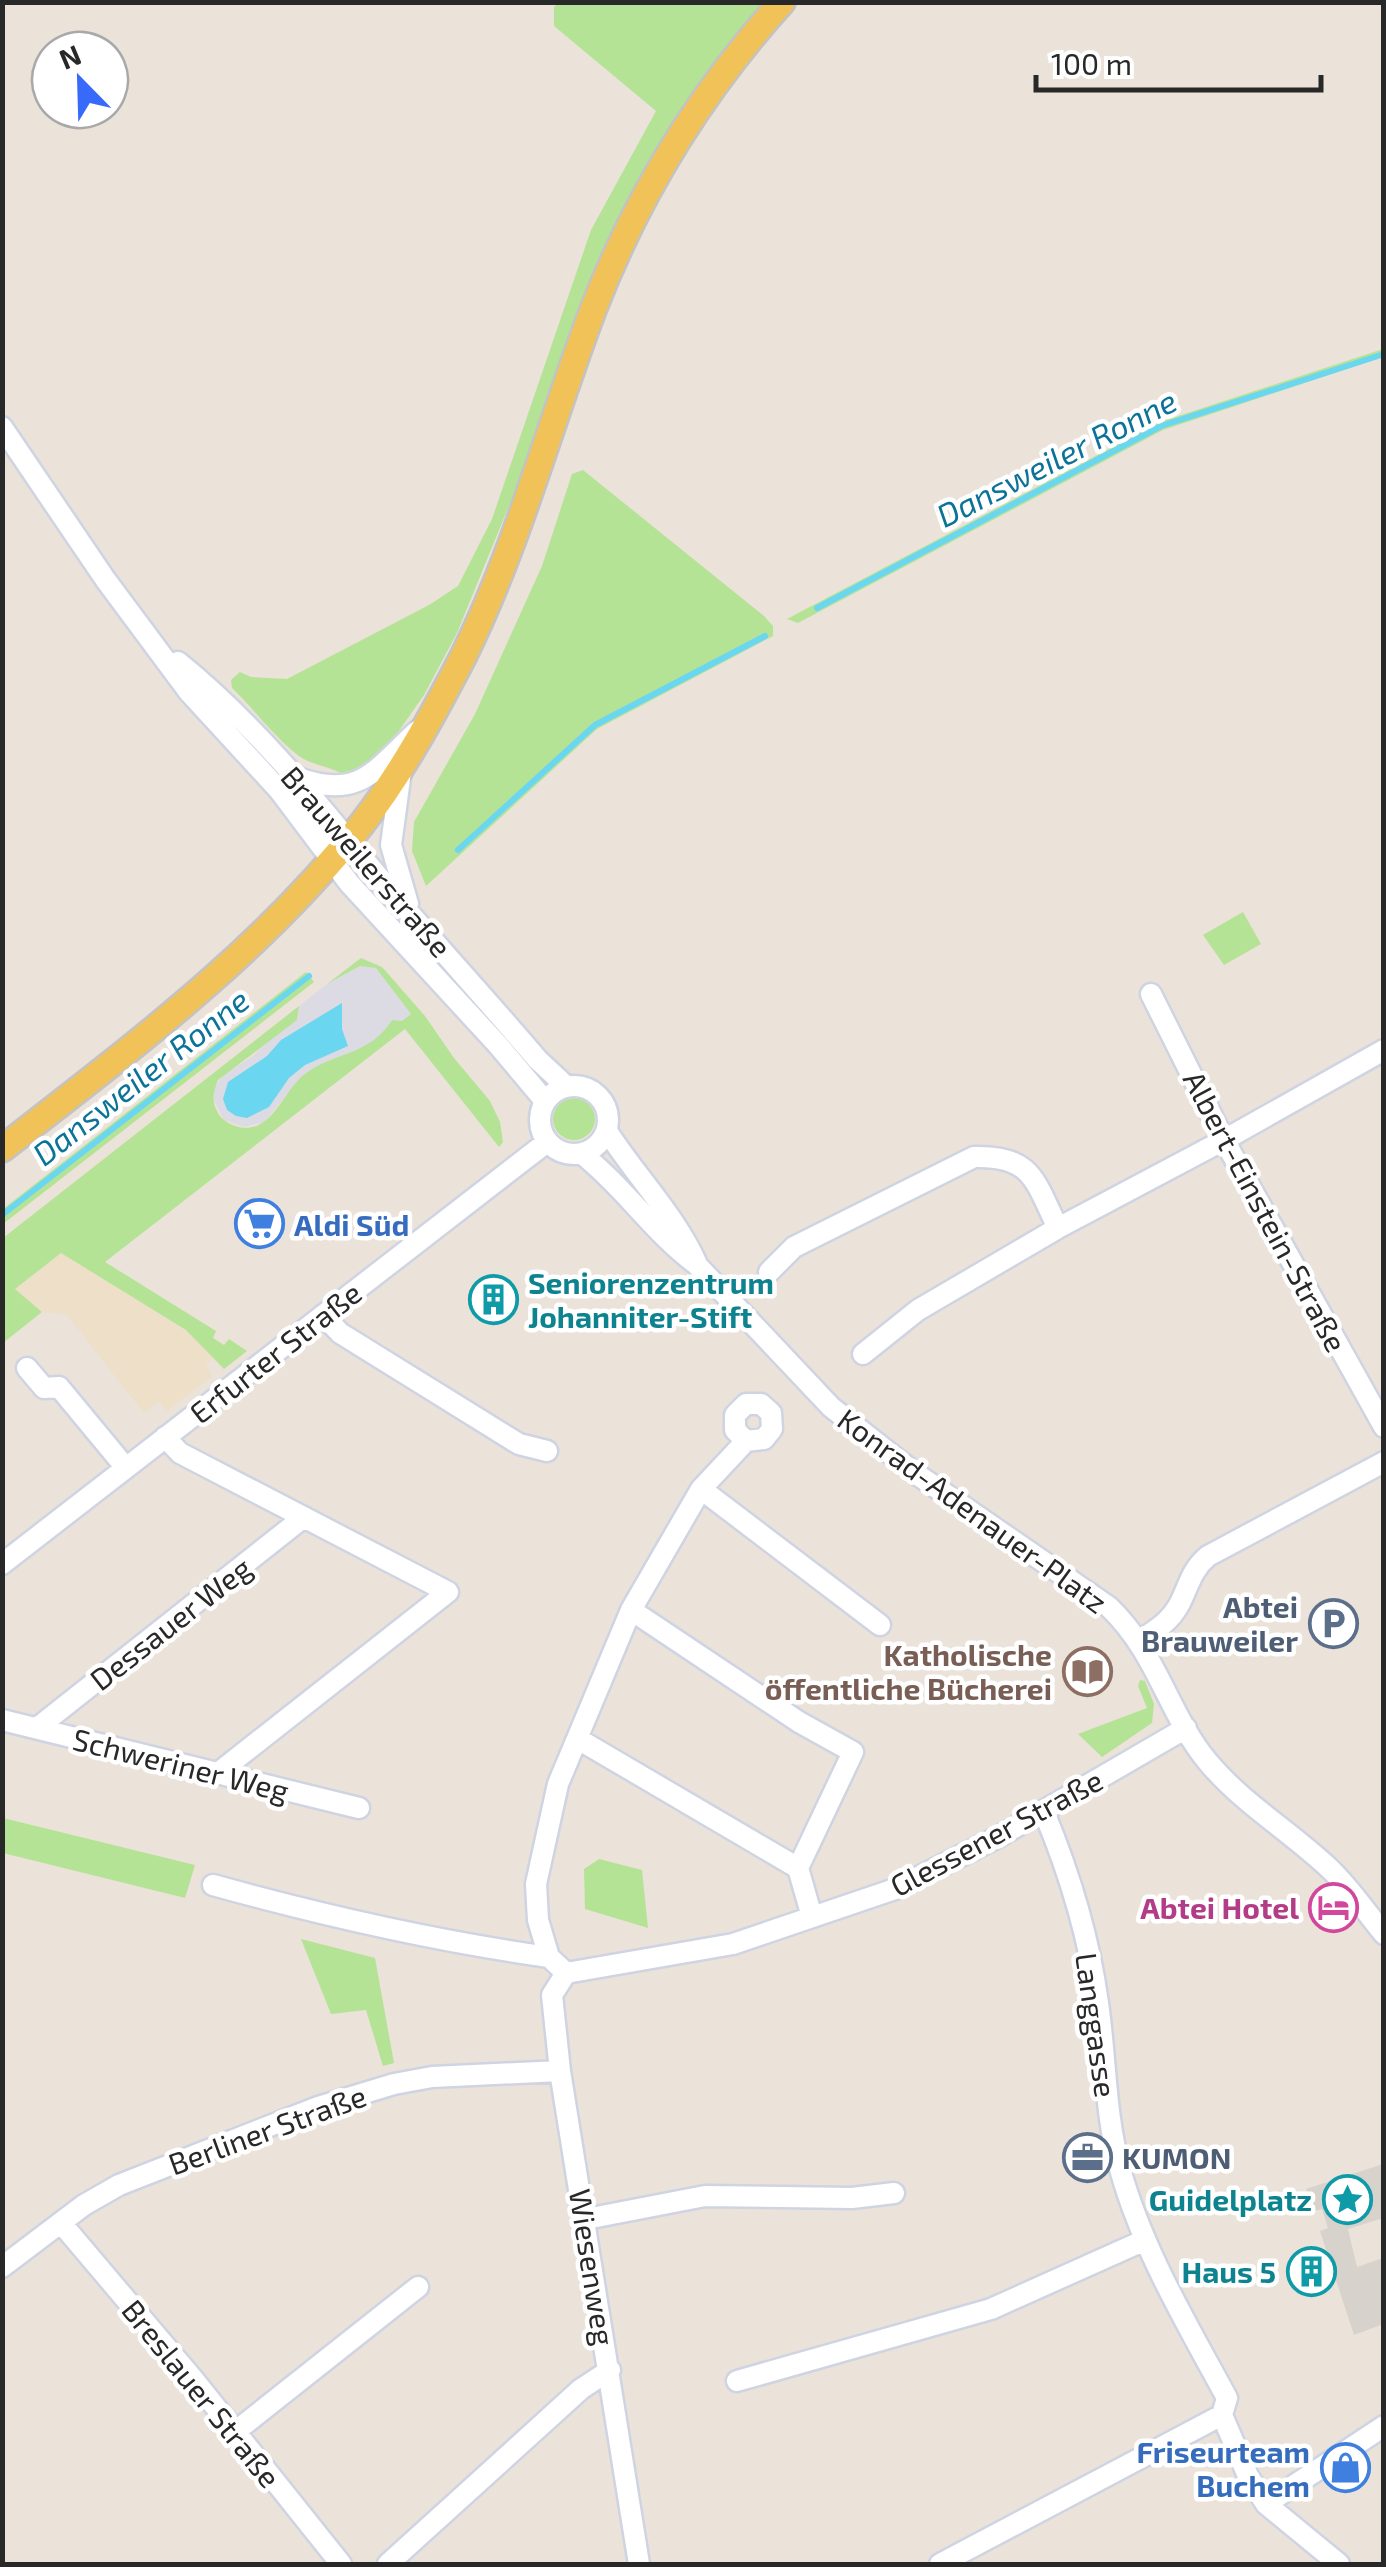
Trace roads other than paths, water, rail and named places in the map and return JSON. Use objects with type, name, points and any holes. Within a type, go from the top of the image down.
[{"type":"main road","points":[[2,1149],[242,956],[349,839],[402,764],[464,654],[509,553],[594,307],[662,163],[706,93],[782,2]]},
{"type":"street","name":"Brauweilerstraße","points":[[2,427],[105,579],[190,692],[278,790],[331,860],[545,1102]]},
{"type":"street","name":"Brauweilerstraße","points":[[157,646],[204,683],[296,777],[538,1060],[566,1086]]},
{"type":"street","points":[[296,777],[336,788],[368,777],[430,719]]},
{"type":"street","points":[[402,764],[391,845],[410,910]]},
{"type":"street","name":"Albert-Einstein-Straße","points":[[1150,994],[1224,1140],[1384,1427]]},
{"type":"street","points":[[864,1354],[918,1310],[1058,1228],[1384,1050]]},
{"type":"street","points":[[566,1086],[596,1093],[608,1110],[607,1131],[593,1149],[582,1154],[563,1153],[547,1142],[540,1118],[545,1102],[566,1086]]},
{"type":"street","name":"Konrad-Adenauer-Platz","points":[[607,1131],[624,1160],[684,1235],[696,1264]]},
{"type":"street","name":"Erfurter Straße","points":[[5,1557],[547,1142]]},
{"type":"street","name":"Konrad-Adenauer-Platz","points":[[582,1154],[608,1174],[671,1245],[696,1264],[831,1407],[915,1473],[1109,1608],[1139,1641],[1186,1728],[1220,1775],[1328,1867],[1384,1934]]},
{"type":"street","points":[[769,1272],[794,1248],[974,1157],[1014,1160],[1032,1176],[1058,1228]]},
{"type":"street","points":[[322,1315],[340,1333],[519,1444],[547,1451]]},
{"type":"street","points":[[27,1368],[44,1388],[59,1388],[126,1468]]},
{"type":"street","points":[[165,1437],[180,1453],[448,1592],[218,1773]]},
{"type":"street","points":[[566,1973],[550,1957],[538,1920],[536,1884],[558,1784],[632,1610],[701,1490],[746,1441]]},
{"type":"street","points":[[1139,1641],[1167,1621],[1198,1565],[1208,1556],[1384,1462]]},
{"type":"street","points":[[701,1490],[880,1625]]},
{"type":"street","name":"Dessauer Weg","points":[[36,1728],[304,1517]]},
{"type":"street","points":[[632,1610],[800,1722],[853,1752],[798,1868],[812,1917]]},
{"type":"street","name":"Schweriner Weg","points":[[2,1720],[360,1808]]},
{"type":"street","name":"Glessener Straße","points":[[566,1973],[732,1944],[895,1889],[1044,1812],[1186,1728]]},
{"type":"street","points":[[578,1739],[798,1868]]},
{"type":"street","name":"Langgasse","points":[[1044,1812],[1092,1964],[1106,2094],[1120,2168],[1144,2240],[1228,2398],[1222,2415],[1248,2476],[1266,2504]]},
{"type":"street","points":[[213,1885],[370,1927],[550,1957]]},
{"type":"street","name":"Wiesenweg","points":[[566,1973],[552,1995],[560,2071],[640,2564]]},
{"type":"street","name":"Berliner Straße","points":[[2,2267],[84,2205],[119,2185],[318,2107],[432,2076],[560,2071]]},
{"type":"street","points":[[586,2219],[705,2196],[852,2198],[894,2193]]},
{"type":"street","name":"Breslauer Straße","points":[[62,2224],[236,2431],[340,2564]]},
{"type":"street","points":[[736,2380],[991,2310],[1144,2240]]},
{"type":"street","points":[[236,2431],[418,2286]]},
{"type":"street","points":[[402,2560],[581,2389],[610,2370]]},
{"type":"street","points":[[940,2564],[1222,2415]]},
{"type":"street","points":[[1339,2564],[1266,2504],[1384,2426]]},
{"type":"water","points":[[342,1003],[342,1029],[348,1046],[305,1065],[289,1078],[269,1107],[247,1118],[227,1110],[223,1099],[228,1082],[267,1056],[281,1040]]},
{"type":"waterway","name":"Dansweiler Ronne","points":[[817,608],[1161,426],[1384,354]]},
{"type":"waterway","name":"Dansweiler Ronne","points":[[458,850],[595,725],[765,636]]},
{"type":"waterway","name":"Dansweiler Ronne","points":[[2,1215],[309,976]]},
{"type":"place","name":"Aldi Süd","points":[[259,1224]]},
{"type":"place","name":"Seniorenzentrum Johanniter-Stift","points":[[493,1299]]},
{"type":"place","name":"Abtei Brauweiler","points":[[1333,1623]]},
{"type":"place","name":"Katholische öffentliche Bücherei","points":[[1087,1671]]},
{"type":"place","name":"Abtei Hotel","points":[[1334,1907]]},
{"type":"place","name":"KUMON","points":[[1087,2157]]},
{"type":"place","name":"Guidelplatz","points":[[1347,2199]]},
{"type":"place","name":"Haus 5","points":[[1311,2271]]},
{"type":"place","name":"Friseurteam Buchem","points":[[1345,2468]]}]
